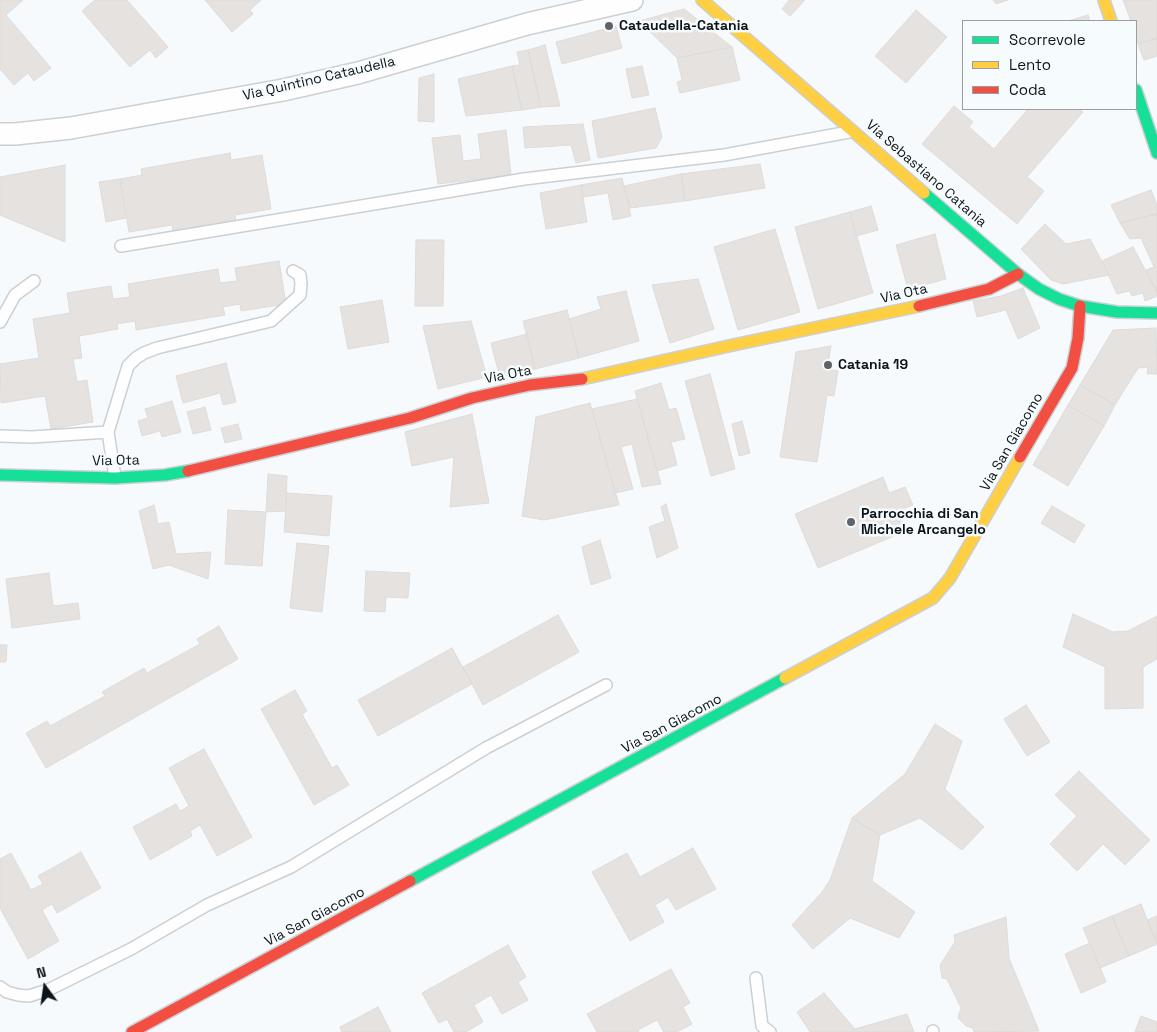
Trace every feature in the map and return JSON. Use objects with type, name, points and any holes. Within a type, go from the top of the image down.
[{"type":"street","name":"Via Quintino Cataudella","points":[[0,134],[71,128],[283,90],[358,73],[527,24],[632,0]]},
{"type":"street","name":"Via Sebastiano Catania","points":[[702,0],[1018,274],[1046,292],[1080,306],[1117,312],[1157,313]]},
{"type":"street","points":[[1104,0],[1111,20]]},
{"type":"street","points":[[1137,93],[1157,153]]},
{"type":"street","name":"Via Ota","points":[[0,475],[115,478],[165,475],[205,468],[410,418],[472,398],[530,385],[584,379],[734,345],[896,312],[989,289],[1018,274]]},
{"type":"street","name":"Via San Giacomo","points":[[132,1032],[933,598],[950,578],[1072,368],[1078,338],[1080,306]]},
{"type":"lane","points":[[121,246],[524,179],[724,155],[853,131]]},
{"type":"lane","points":[[115,478],[108,432],[128,366],[136,358],[156,348],[271,321],[300,295],[300,275],[294,270]]},
{"type":"lane","points":[[0,322],[15,294],[34,282]]},
{"type":"lane","points":[[0,436],[32,437],[108,432]]},
{"type":"lane","points":[[0,987],[18,996],[29,996],[65,982],[131,949],[207,905],[291,867],[486,748],[606,685]]},
{"type":"lane","points":[[756,978],[762,1026],[770,1032]]},
{"type":"building","points":[[0,0],[23,0],[6,15],[51,68],[34,81],[28,73],[14,85],[0,69]]},
{"type":"building","points":[[95,0],[127,0],[168,47],[156,58],[150,50],[130,67],[82,11]]},
{"type":"building","points":[[205,0],[261,0],[250,10],[253,14],[232,32]]},
{"type":"building","points":[[789,0],[805,0],[790,16],[782,9]]},
{"type":"building","points":[[993,0],[1008,0],[996,4]]},
{"type":"building","points":[[1123,0],[1157,0],[1157,38],[1138,44],[1137,20],[1131,20]]},
{"type":"building","points":[[684,9],[732,47],[677,58],[639,21]]},
{"type":"building","points":[[916,10],[947,37],[906,83],[875,56]]},
{"type":"building","points":[[1088,15],[1090,20],[1071,20]]},
{"type":"building","points":[[616,26],[622,48],[562,64],[556,42]]},
{"type":"building","points":[[1157,38],[1157,56],[1144,60],[1138,44]]},
{"type":"building","points":[[545,45],[560,106],[541,107],[528,50]]},
{"type":"building","points":[[732,47],[740,80],[680,93],[677,82],[682,80],[677,58]]},
{"type":"building","points":[[528,50],[541,107],[522,110],[512,66],[520,65],[517,52]]},
{"type":"building","points":[[512,66],[522,110],[466,116],[458,79]]},
{"type":"building","points":[[642,66],[649,95],[632,98],[626,69]]},
{"type":"building","points":[[434,74],[434,122],[418,121],[419,78]]},
{"type":"building","points":[[954,106],[973,122],[969,127],[994,149],[1027,110],[1080,110],[1083,112],[1027,177],[1044,191],[1017,224],[922,144]]},
{"type":"building","points":[[655,108],[662,137],[656,148],[598,158],[592,121]]},
{"type":"building","points":[[583,124],[590,160],[576,163],[571,145],[525,148],[523,127]]},
{"type":"building","points":[[506,130],[511,175],[438,184],[432,138],[460,135],[463,161],[481,159],[478,134]]},
{"type":"building","points":[[230,153],[231,160],[262,155],[271,209],[235,215],[236,221],[173,232],[172,225],[129,232],[120,179],[142,175],[141,169]]},
{"type":"building","points":[[760,164],[765,188],[685,201],[681,174]]},
{"type":"building","points":[[65,165],[65,242],[0,215],[0,177]]},
{"type":"building","points":[[681,174],[685,201],[630,208],[624,186]]},
{"type":"building","points":[[622,178],[631,216],[613,220],[608,193],[583,197],[581,185]]},
{"type":"building","points":[[120,179],[126,218],[106,222],[99,182]]},
{"type":"building","points":[[581,185],[587,222],[546,229],[540,193]]},
{"type":"building","points":[[1151,190],[1157,205],[1157,214],[1120,223],[1111,205]]},
{"type":"building","points":[[871,206],[878,230],[856,236],[850,212]]},
{"type":"building","points":[[850,212],[873,293],[818,309],[795,227]]},
{"type":"building","points":[[1157,214],[1157,266],[1154,267],[1141,238],[1130,239],[1120,223]]},
{"type":"building","points":[[1045,224],[1066,244],[1090,239],[1109,275],[1063,284],[1051,280],[1021,249]]},
{"type":"building","points":[[775,229],[800,312],[738,330],[714,247]]},
{"type":"building","points":[[935,234],[946,279],[908,289],[896,245]]},
{"type":"building","points":[[416,240],[444,240],[443,306],[415,306]]},
{"type":"building","points":[[1133,247],[1157,292],[1157,296],[1145,301],[1143,293],[1132,296],[1129,291],[1117,294],[1102,261]]},
{"type":"building","points":[[279,261],[286,304],[241,311],[240,304],[223,307],[225,315],[136,330],[135,321],[117,324],[118,329],[79,336],[82,358],[73,359],[77,382],[87,380],[93,422],[51,429],[45,396],[1,403],[0,364],[39,358],[33,319],[70,313],[67,293],[111,286],[113,299],[130,297],[128,284],[218,269],[220,283],[237,281],[235,268]]},
{"type":"building","points":[[1157,266],[1157,292],[1146,270]]},
{"type":"building","points":[[698,279],[714,329],[670,343],[652,285]]},
{"type":"building","points":[[1023,288],[1040,328],[1018,339],[1006,310],[977,317],[973,301],[1001,296]]},
{"type":"building","points":[[626,291],[639,341],[579,358],[569,319],[601,309],[597,297]]},
{"type":"building","points":[[382,300],[389,342],[348,349],[340,307]]},
{"type":"building","points":[[567,310],[579,358],[535,369],[523,321]]},
{"type":"building","points":[[471,321],[487,377],[438,389],[423,326]]},
{"type":"building","points":[[1156,328],[1157,374],[1147,374],[1148,367],[1138,368],[1115,405],[1080,385],[1113,330]]},
{"type":"building","points":[[527,334],[535,369],[500,377],[491,343]]},
{"type":"building","points":[[831,346],[827,369],[838,371],[834,396],[827,395],[817,462],[780,457],[796,352]]},
{"type":"building","points":[[226,363],[236,402],[223,405],[220,393],[183,403],[176,376]]},
{"type":"building","points":[[710,374],[735,469],[711,476],[685,381]]},
{"type":"building","points":[[661,383],[669,410],[676,408],[685,439],[671,442],[677,465],[657,471],[635,391]]},
{"type":"building","points":[[1080,385],[1115,405],[1104,426],[1068,405]]},
{"type":"building","points":[[637,399],[661,484],[642,487],[632,444],[621,447],[633,489],[615,493],[592,409]]},
{"type":"building","points":[[172,401],[181,432],[162,437],[160,431],[142,436],[138,421],[148,418],[145,409]]},
{"type":"building","points":[[590,403],[619,505],[544,520],[522,516],[536,417]]},
{"type":"building","points":[[1068,405],[1104,426],[1068,486],[1033,465]]},
{"type":"building","points":[[205,407],[211,430],[193,434],[187,412]]},
{"type":"building","points":[[472,414],[489,503],[450,507],[454,457],[412,466],[405,432]]},
{"type":"building","points":[[742,421],[750,453],[739,456],[732,424]]},
{"type":"building","points":[[238,424],[242,439],[225,443],[221,428]]},
{"type":"building","points":[[268,474],[287,476],[286,511],[266,512]]},
{"type":"building","name":"Parrocchia di San Michele Arcangelo","points":[[883,477],[889,493],[905,487],[913,505],[898,511],[906,531],[818,568],[795,514]]},
{"type":"building","points":[[287,493],[332,496],[329,536],[284,532]]},
{"type":"building","points":[[666,504],[678,548],[657,558],[649,527],[665,521],[661,507]]},
{"type":"building","points":[[154,505],[158,524],[169,522],[176,554],[211,552],[208,579],[169,565],[153,569],[139,511]]},
{"type":"building","points":[[1052,506],[1085,525],[1074,543],[1041,523]]},
{"type":"building","points":[[228,510],[266,512],[262,566],[225,564]]},
{"type":"building","points":[[600,540],[611,578],[591,585],[582,547]]},
{"type":"building","points":[[297,543],[329,546],[322,612],[290,608]]},
{"type":"building","points":[[366,571],[410,573],[408,598],[386,597],[385,612],[364,611]]},
{"type":"building","points":[[49,573],[53,606],[78,603],[80,619],[12,628],[6,579]]},
{"type":"building","points":[[1073,614],[1113,632],[1128,631],[1157,616],[1157,659],[1143,667],[1143,708],[1105,709],[1105,667],[1063,647]]},
{"type":"building","points":[[558,615],[579,652],[483,705],[463,667]]},
{"type":"building","points":[[219,626],[238,659],[46,768],[26,733],[47,721],[50,726],[105,696],[102,692],[144,668],[147,673],[200,644],[197,639]]},
{"type":"building","points":[[0,645],[7,645],[6,662],[0,662]]},
{"type":"building","points":[[452,648],[472,684],[378,736],[358,700]]},
{"type":"building","points":[[295,690],[307,711],[302,714],[332,768],[337,765],[349,785],[314,805],[261,709]]},
{"type":"building","points":[[1026,705],[1050,742],[1027,756],[1004,719]]},
{"type":"building","points":[[935,724],[962,741],[945,789],[984,827],[962,850],[920,818],[880,835],[852,818],[905,774]]},
{"type":"building","points":[[204,749],[252,837],[217,856],[200,825],[190,831],[192,836],[150,860],[133,827],[176,804],[180,811],[189,806],[169,768]]},
{"type":"building","points":[[1079,771],[1150,840],[1125,865],[1103,844],[1077,871],[1050,844],[1077,816],[1055,795]]},
{"type":"building","points":[[852,818],[880,835],[872,881],[915,912],[899,938],[850,918],[813,949],[792,925],[822,892],[830,880]]},
{"type":"building","points":[[693,848],[716,889],[676,910],[668,897],[655,905],[664,922],[630,941],[592,872],[627,853],[640,877]]},
{"type":"building","points":[[81,852],[101,888],[57,913],[52,904],[42,910],[59,941],[28,959],[0,908],[0,859],[11,853],[31,890],[43,884],[38,876]]},
{"type":"building","points":[[1141,904],[1157,944],[1129,956],[1112,916]]},
{"type":"building","points":[[1112,916],[1129,956],[1100,968],[1083,928]]},
{"type":"building","points":[[1157,916],[1157,943],[1147,920]]},
{"type":"building","points":[[1006,917],[1009,958],[1039,1031],[974,1032],[973,1028],[966,1026],[958,1018],[961,1008],[947,979],[942,978],[940,965],[955,942],[954,935]]},
{"type":"building","points":[[1090,943],[1106,982],[1081,993],[1065,954]]},
{"type":"building","points":[[508,945],[526,977],[518,982],[528,1000],[502,1014],[491,995],[474,1005],[483,1022],[466,1032],[454,1032],[447,1019],[439,1023],[422,993]]},
{"type":"building","points":[[671,969],[690,1003],[683,1007],[692,1024],[677,1032],[664,1032],[657,1020],[638,1030],[639,1032],[597,1032],[587,1014]]},
{"type":"building","points":[[824,993],[855,1029],[907,1014],[914,1032],[810,1032],[797,1012]]},
{"type":"building","points":[[378,1007],[391,1032],[342,1032],[340,1027]]},
{"type":"building","points":[[1141,1016],[1157,1022],[1157,1032],[1135,1032]]},
{"type":"traffic: fast","points":[[1137,93],[1157,153]]},
{"type":"traffic: fast","points":[[924,193],[1018,274],[1039,289],[1059,299],[1080,306],[1117,312],[1157,313]]},
{"type":"traffic: fast","points":[[0,475],[115,478],[165,475],[188,471]]},
{"type":"traffic: fast","points":[[410,881],[785,678]]},
{"type":"traffic: slow","points":[[702,0],[924,193]]},
{"type":"traffic: slow","points":[[1104,0],[1111,20]]},
{"type":"traffic: slow","points":[[582,379],[919,306]]},
{"type":"traffic: slow","points":[[785,678],[933,598],[950,578],[1020,457]]},
{"type":"traffic: jam","points":[[919,306],[989,289],[1018,274]]},
{"type":"traffic: jam","points":[[1020,457],[1072,368],[1078,338],[1080,306]]},
{"type":"traffic: jam","points":[[188,471],[410,418],[472,398],[530,385],[582,379]]},
{"type":"traffic: jam","points":[[132,1032],[410,881]]},
{"type":"place","name":"Cataudella-Catania","points":[[609,26]]},
{"type":"place","name":"Catania 19","points":[[828,365]]},
{"type":"place","name":"Parrocchia di San Michele Arcangelo","points":[[851,522]]}]
